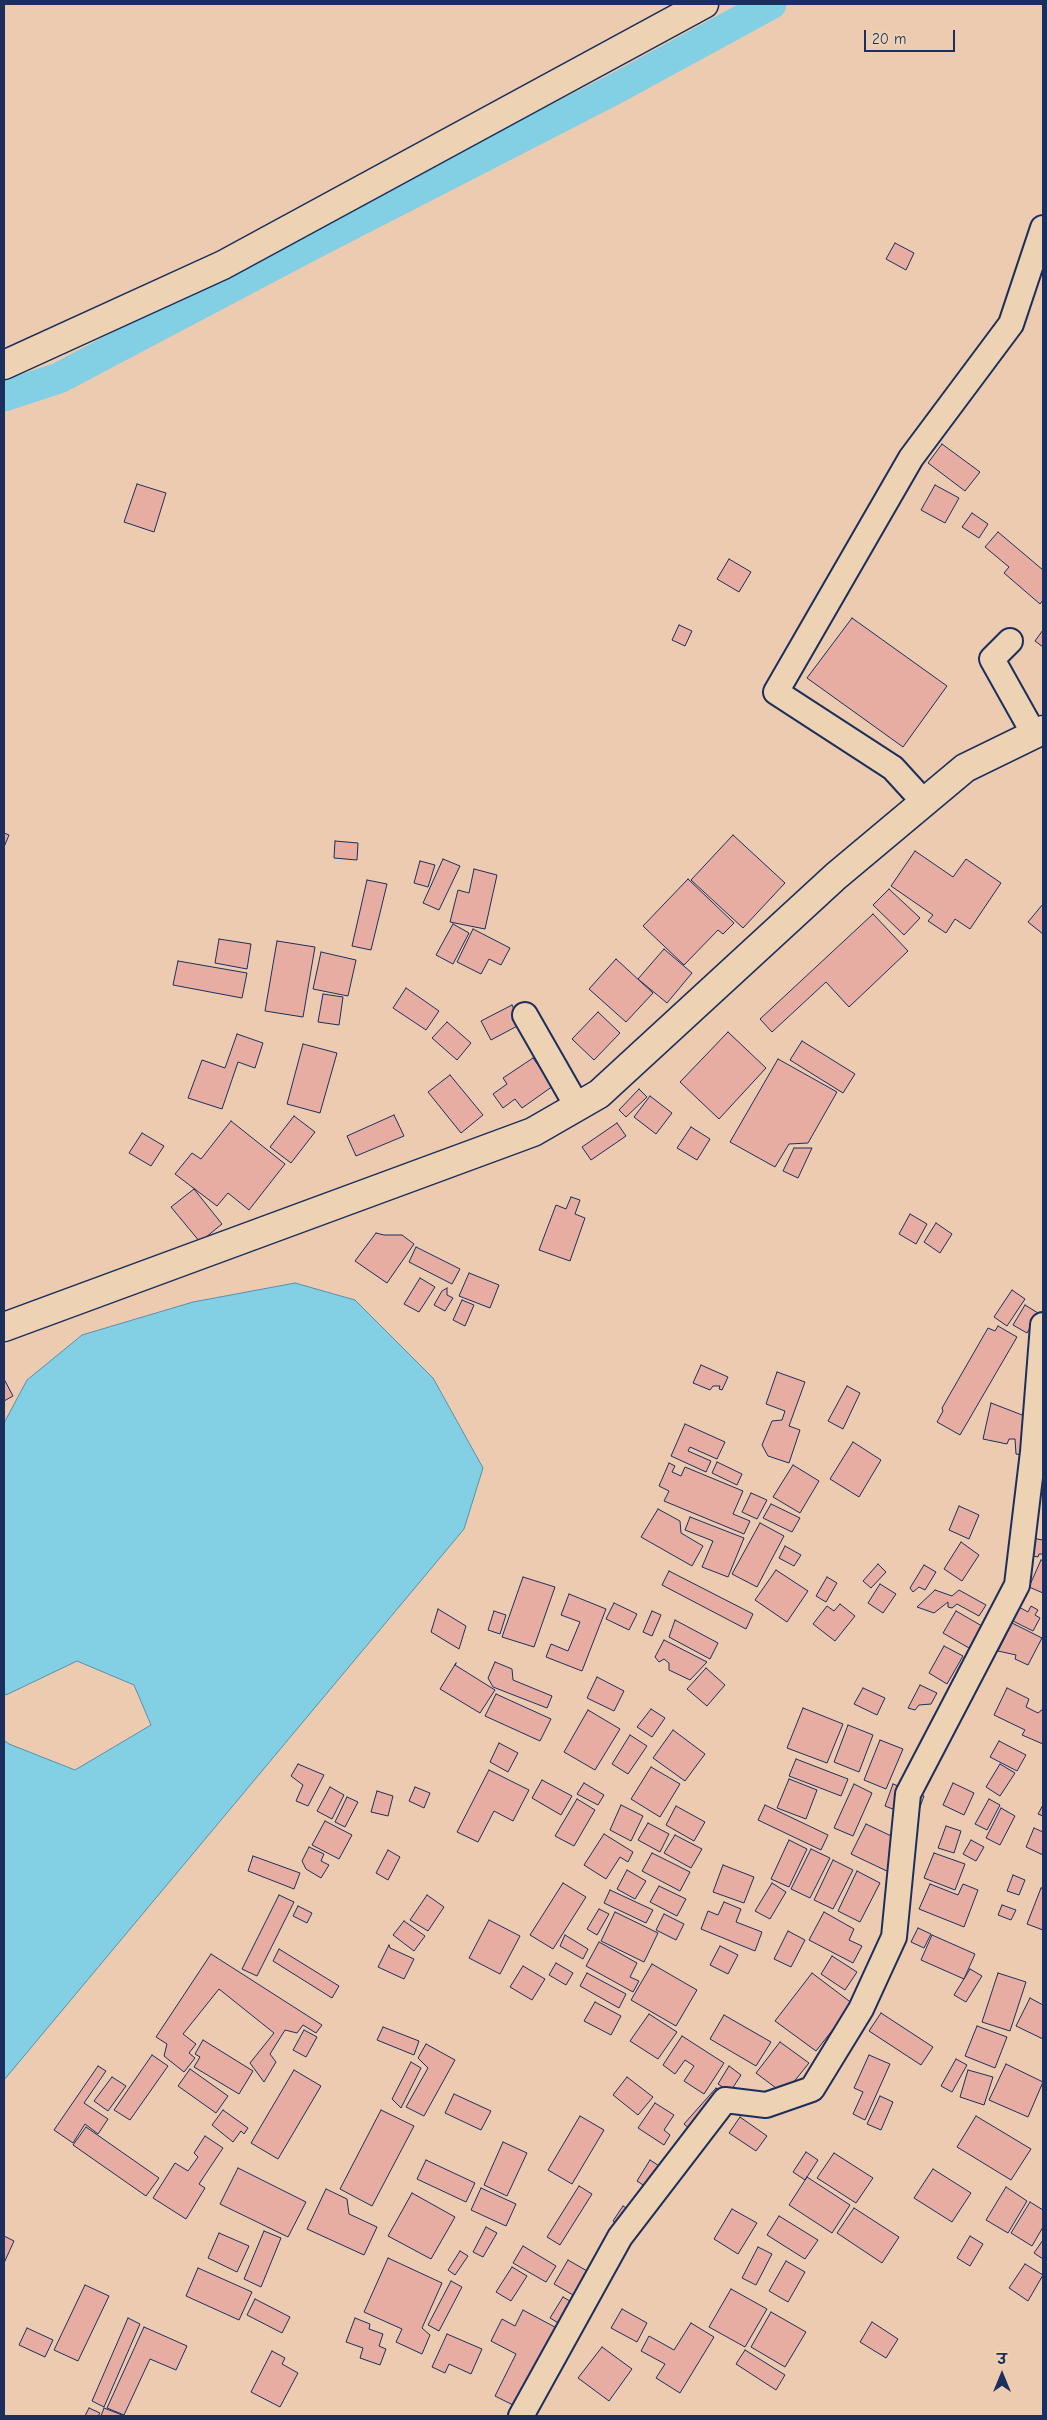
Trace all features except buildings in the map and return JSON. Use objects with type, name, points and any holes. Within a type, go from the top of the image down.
[{"type":"main road","points":[[4,365],[223,266],[704,4]]},
{"type":"main road","points":[[4,1327],[533,1132],[598,1094],[836,876],[965,768],[1039,732]]},
{"type":"street","points":[[924,802],[893,768],[776,692],[911,458],[1010,324],[1043,228]]},
{"type":"street","points":[[1010,641],[992,658],[1039,732]]},
{"type":"street","points":[[525,1015],[578,1106]]},
{"type":"street","points":[[521,2416],[620,2237],[725,2100],[766,2105],[812,2089],[861,2009],[894,1937],[908,1794],[1017,1585],[1033,1452],[1043,1325]]},
{"type":"water","points":[[295,1283],[355,1300],[433,1378],[483,1468],[464,1529],[4,2080],[4,1740],[9,1744],[75,1770],[151,1725],[134,1685],[77,1661],[6,1695],[4,1693],[4,1423],[27,1380],[82,1335],[193,1302]]},
{"type":"waterway","points":[[4,396],[59,378],[311,245],[613,90],[771,4]]}]
